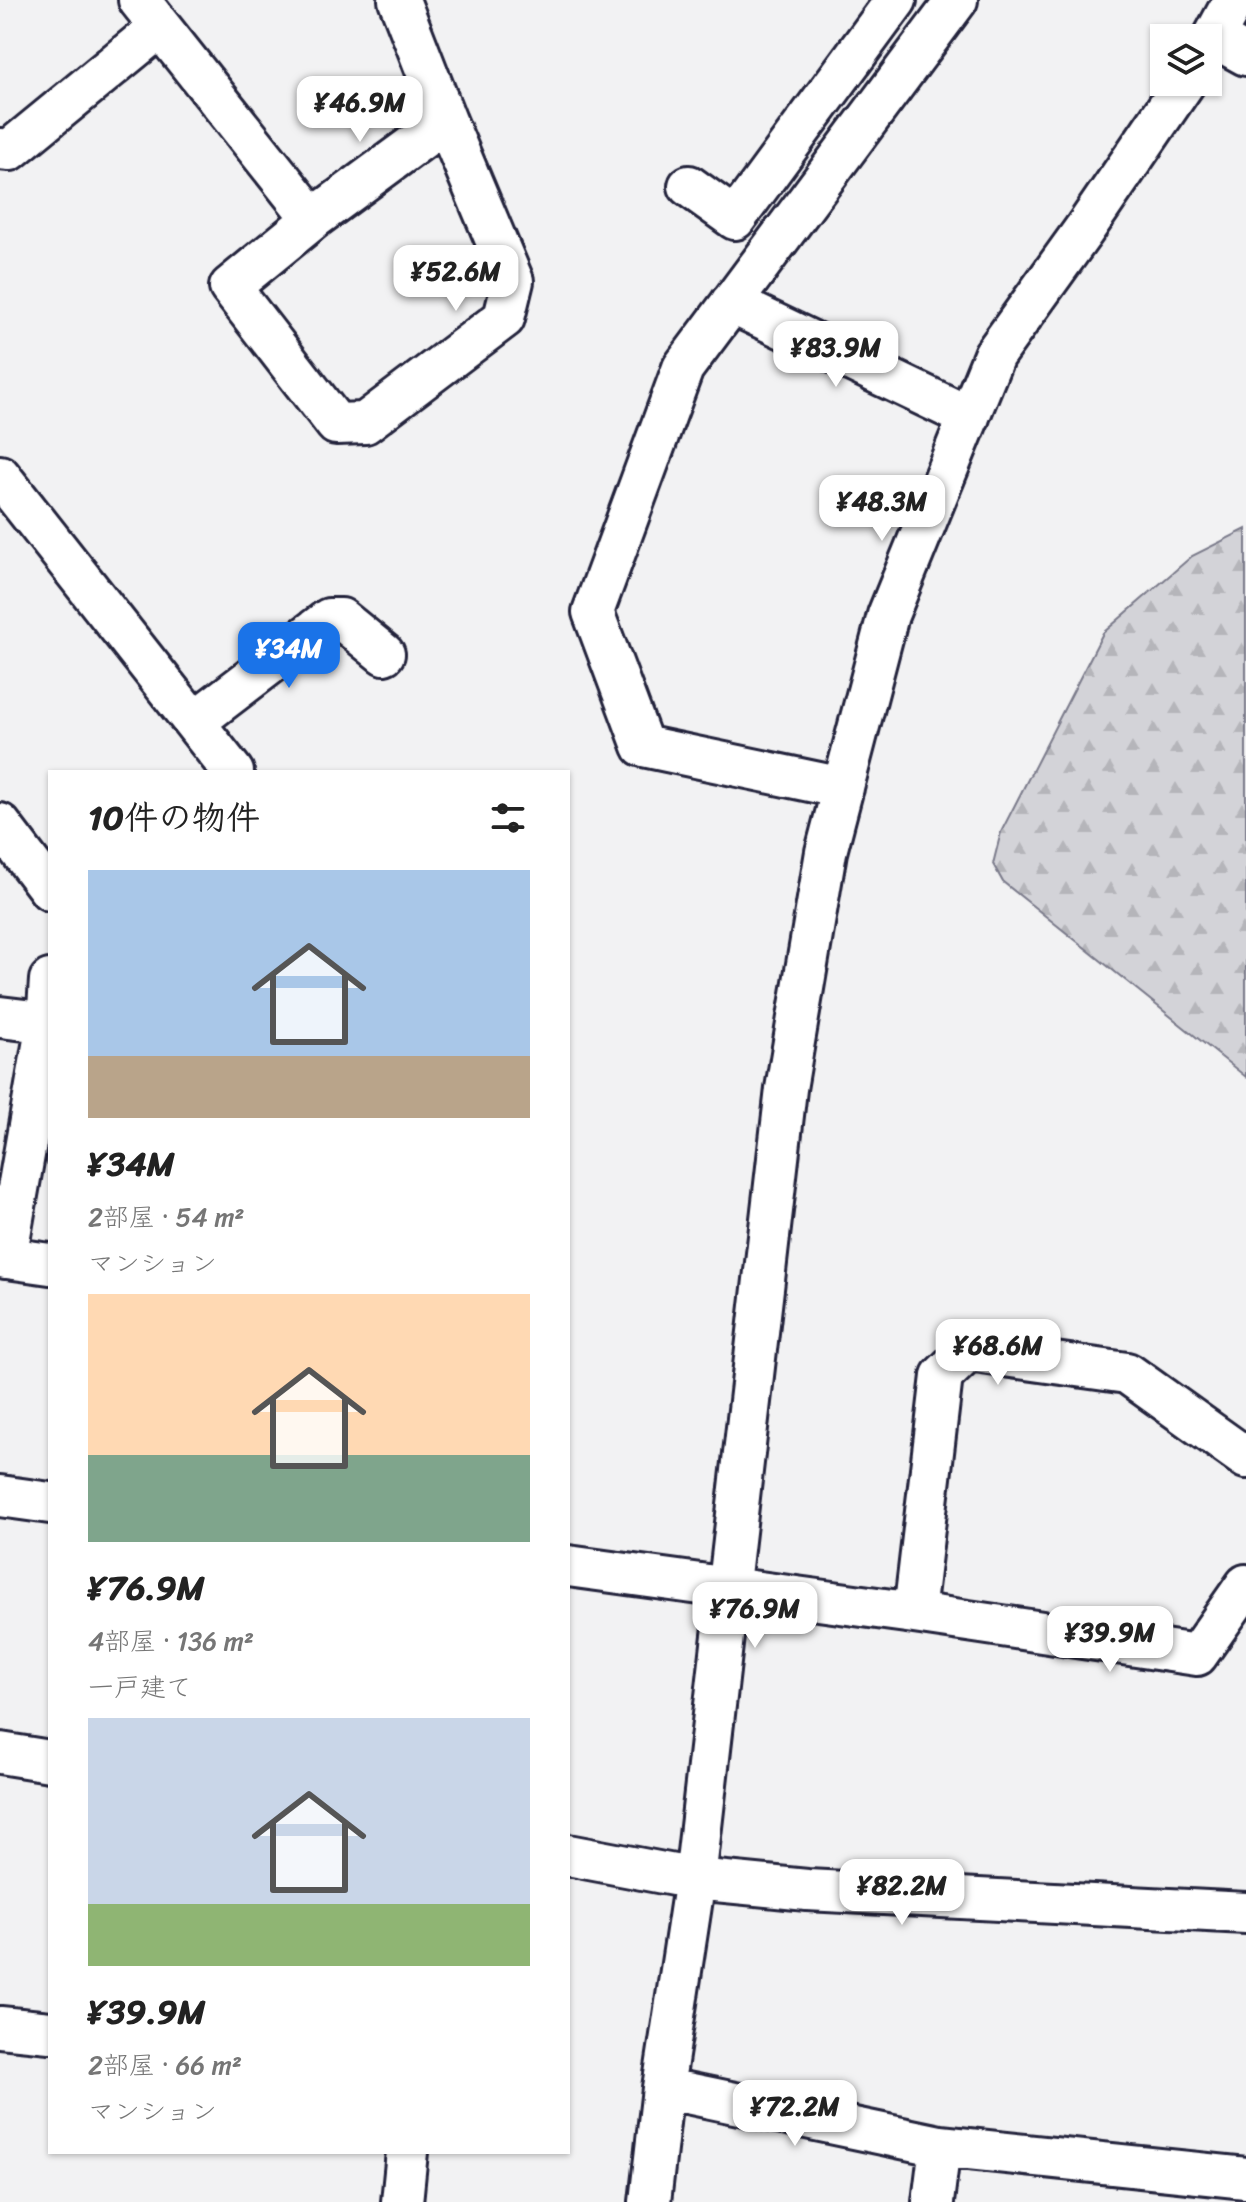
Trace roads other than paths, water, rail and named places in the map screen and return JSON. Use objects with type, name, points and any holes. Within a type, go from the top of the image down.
[{"type":"street","points":[[399,0],[513,281],[504,318],[365,423],[336,424],[230,287],[313,219],[446,121]]},
{"type":"street","points":[[689,186],[735,219],[896,0]]},
{"type":"street","points":[[843,788],[643,746],[593,612],[683,368],[957,0]]},
{"type":"street","points":[[1223,47],[1234,0]]},
{"type":"street","points":[[0,149],[10,150],[149,13],[313,219]]},
{"type":"street","points":[[650,2202],[663,2088],[695,1879],[786,1089],[826,852],[888,615],[994,355],[1175,96]]},
{"type":"street","points":[[731,303],[969,417]]},
{"type":"street","points":[[0,476],[231,770]]},
{"type":"street","points":[[194,722],[329,619],[341,619],[384,654]]},
{"type":"street","points":[[0,824],[48,887]]},
{"type":"street","points":[[0,1017],[48,1023],[3,1258],[48,1264]]},
{"type":"street","points":[[914,1613],[942,1376],[968,1351],[1127,1373],[1246,1458]]},
{"type":"street","points":[[0,1496],[48,1503]]},
{"type":"street","points":[[570,1566],[1197,1655],[1246,1585]]},
{"type":"street","points":[[0,1753],[48,1761]]},
{"type":"street","points":[[570,1855],[695,1879],[807,1890],[1246,1913]]},
{"type":"street","points":[[0,2027],[48,2032]]},
{"type":"street","points":[[663,2088],[940,2146],[1246,2178]]},
{"type":"street","points":[[933,2202],[940,2146]]},
{"type":"street","points":[[402,2202],[407,2154]]}]
